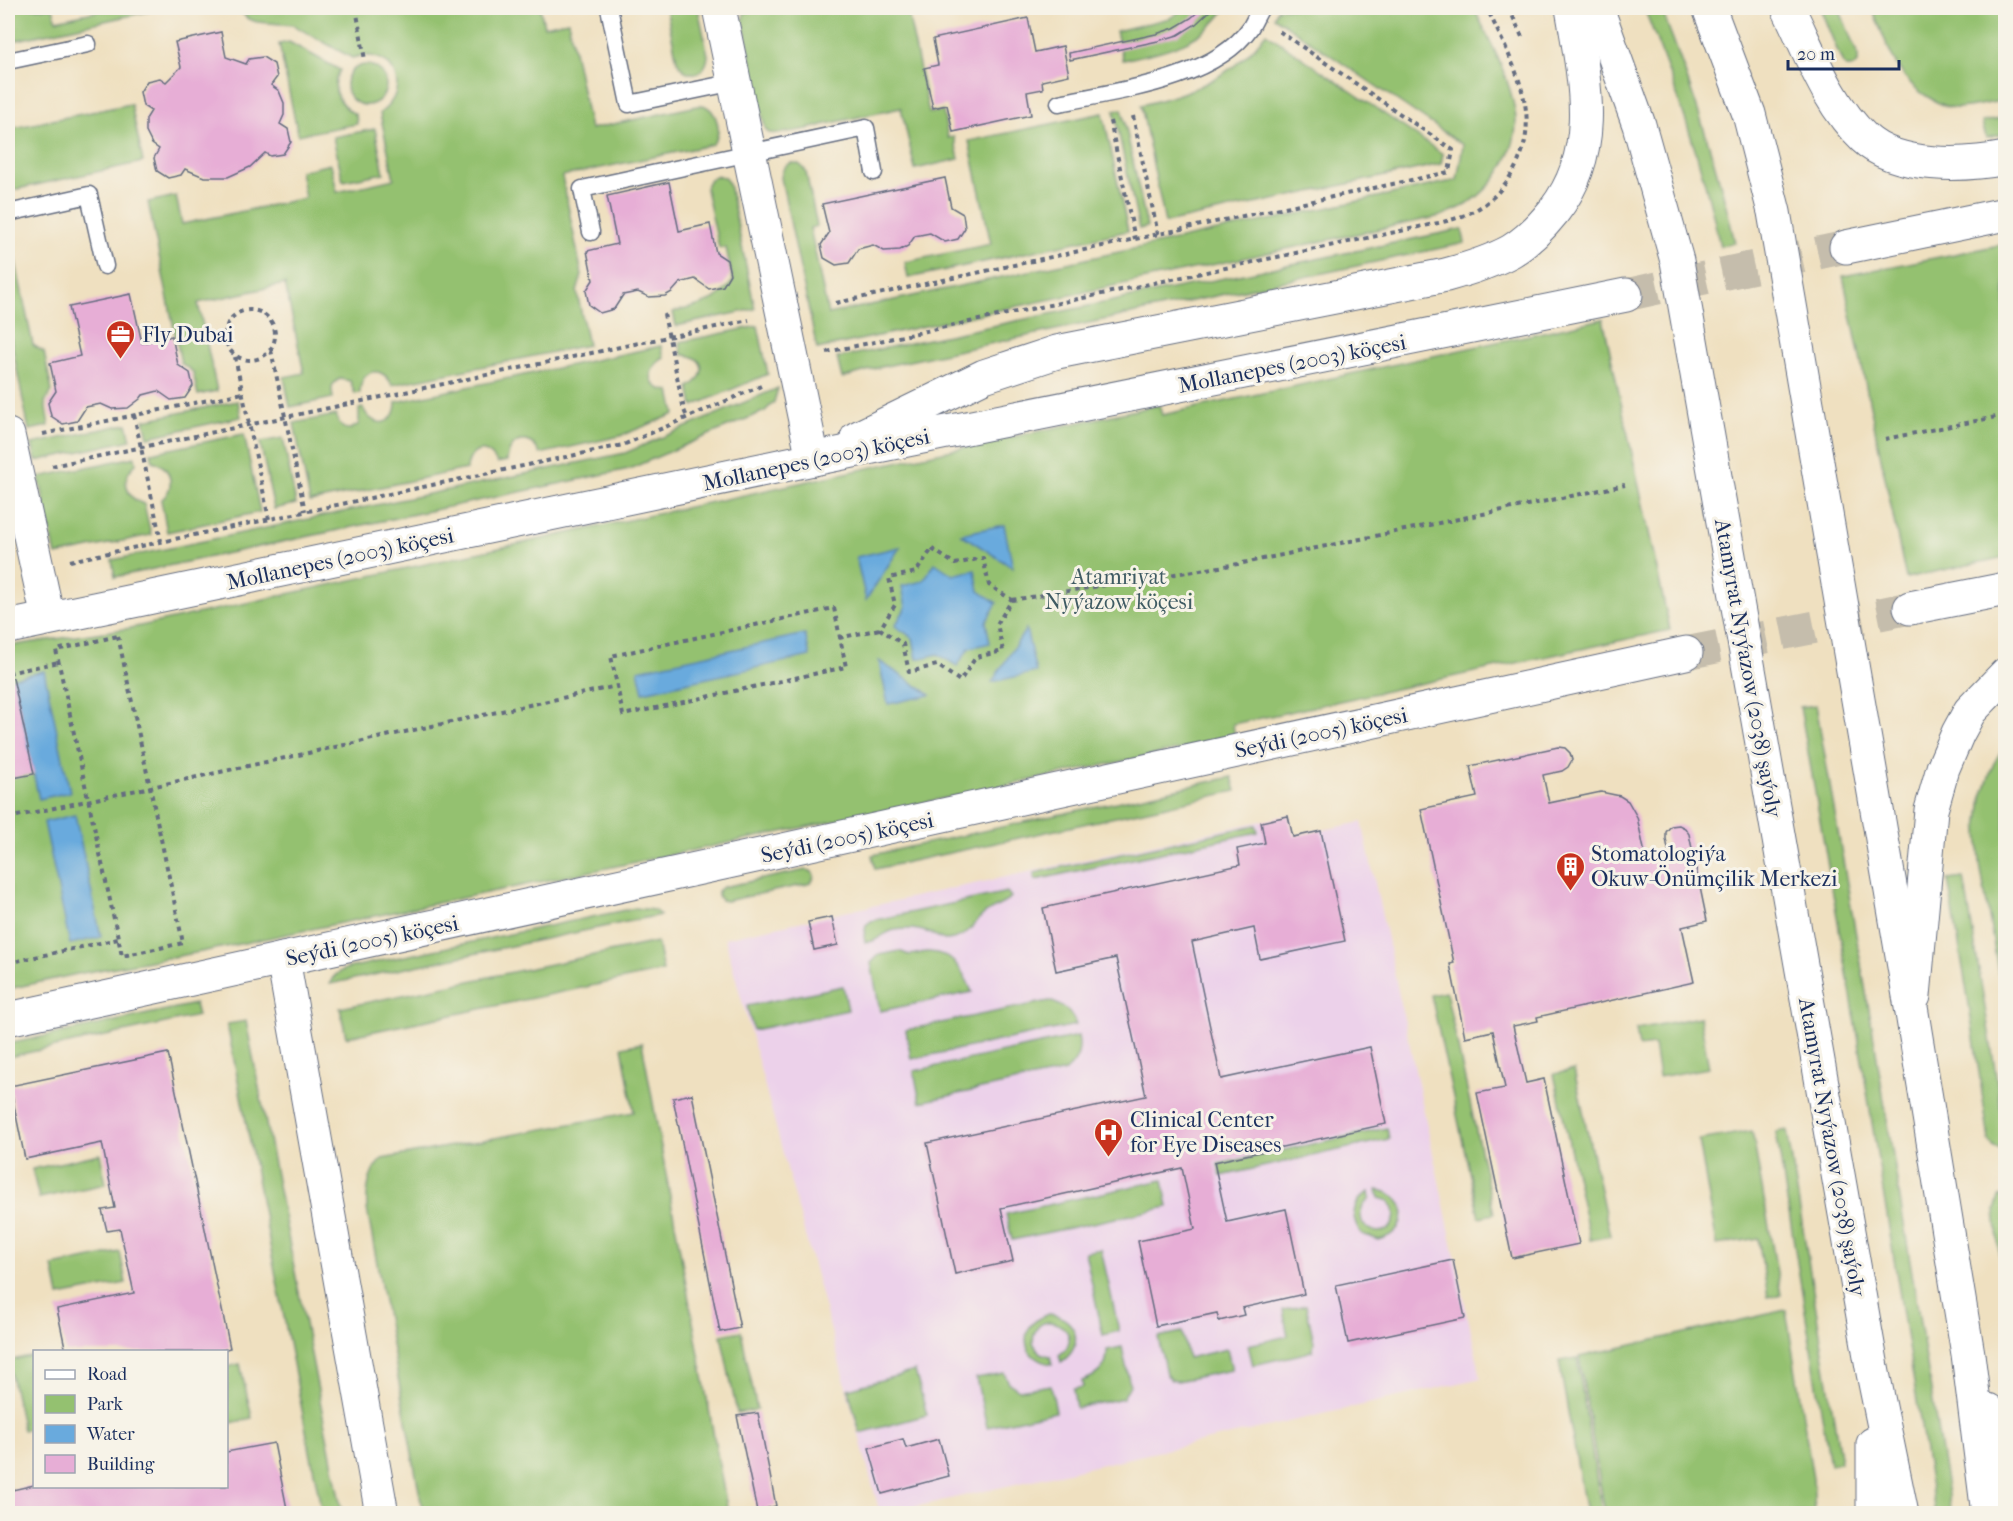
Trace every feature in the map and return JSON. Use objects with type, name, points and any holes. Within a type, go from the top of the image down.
[{"type":"street","points":[[719,8],[813,459],[984,376],[1057,352],[1446,275],[1511,251],[1540,228],[1562,201],[1576,176],[1583,149],[1586,121],[1584,82],[1572,8]]},
{"type":"street","name":"Atamyrat Nyýazow (2038) şaýoly","points":[[1598,8],[1639,125],[1677,261],[1873,1373],[1902,1514]]},
{"type":"street","points":[[1709,8],[1749,114],[1774,212],[1912,1013],[1968,1354],[1988,1514]]},
{"type":"street","points":[[1788,8],[1838,107],[1865,140],[1904,158],[1927,163],[1957,164],[2006,158]]},
{"type":"street","points":[[1846,247],[2006,214]]},
{"type":"street","name":"Mollanepes (2003) köçesi","points":[[8,627],[813,459],[1626,295]]},
{"type":"street","points":[[8,435],[48,618]]},
{"type":"street","points":[[1910,608],[2006,589]]},
{"type":"street","name":"Seýdi (2005) köçesi","points":[[8,1019],[1686,653]]},
{"type":"street","points":[[1912,1013],[1931,810],[1943,768],[1970,711],[2006,674]]},
{"type":"street","points":[[283,959],[382,1514]]},
{"type":"street","points":[[1968,1354],[2006,1457]]},
{"type":"street","points":[[1873,1373],[1873,1514]]},
{"type":"lane","points":[[609,8],[629,104],[735,81]]},
{"type":"lane","points":[[1059,103],[1160,81],[1193,70],[1224,53],[1249,29],[1259,12]]},
{"type":"lane","points":[[8,62],[88,44]]},
{"type":"lane","points":[[591,232],[582,189],[866,128],[874,172]]},
{"type":"lane","points":[[8,213],[89,195],[105,266]]},
{"type":"path","points":[[356,8],[365,60]]},
{"type":"path","points":[[69,561],[623,445],[772,382],[821,354],[1443,222],[1476,211],[1500,192],[1512,174],[1522,154],[1527,133],[1527,112],[1523,92],[1487,8]]},
{"type":"path","points":[[1509,8],[1523,39]]},
{"type":"path","points":[[836,303],[1449,172],[1453,150],[1259,12]]},
{"type":"path","points":[[1127,89],[1158,234]]},
{"type":"path","points":[[1105,93],[1135,239]]},
{"type":"path","points":[[269,519],[235,357],[226,347],[224,334],[228,321],[238,312],[251,310],[264,314],[273,324],[275,337],[272,350],[305,511]]},
{"type":"path","points":[[664,314],[687,417]]},
{"type":"path","points":[[49,466],[755,318]]},
{"type":"path","points":[[235,357],[248,361],[261,358],[272,350]]},
{"type":"path","points":[[42,435],[243,393]]},
{"type":"path","points":[[134,415],[161,541]]},
{"type":"path","points":[[1885,439],[2006,415]]},
{"type":"path","points":[[840,638],[880,629],[895,605],[889,578],[916,572],[932,549],[955,564],[983,558],[989,585],[1012,600],[1238,564],[1625,485]]},
{"type":"path","points":[[880,629],[903,644],[909,672],[937,665],[960,681],[976,657],[1003,651],[997,624],[1012,600]]},
{"type":"path","points":[[834,608],[840,638],[846,667],[623,715],[610,657],[834,608]]},
{"type":"path","points":[[118,636],[183,943],[122,956],[59,662],[56,650],[118,636]]},
{"type":"path","points":[[8,673],[59,662]]},
{"type":"path","points":[[8,818],[617,686]]},
{"type":"path","points":[[8,963],[118,939]]},
{"type":"shaded area","name":"Clinical Center for Eye Diseases","points":[[1289,815],[1294,836],[1362,822],[1481,1378],[880,1513],[725,938]]},
{"type":"green space","points":[[8,8],[53,8],[56,20],[112,8],[150,8],[151,11],[8,42]]},
{"type":"green space","points":[[237,8],[540,8],[544,26],[568,21],[590,129],[702,105],[708,107],[715,117],[717,135],[711,145],[562,176],[582,275],[577,292],[588,345],[392,385],[383,374],[372,372],[364,379],[360,393],[355,394],[350,381],[340,379],[332,387],[333,398],[290,407],[284,377],[304,373],[285,284],[198,303],[217,391],[198,395],[193,372],[181,363],[148,202],[176,196],[182,224],[305,198],[300,171],[331,164],[337,192],[394,179],[380,113],[390,103],[396,92],[397,81],[394,72],[387,64],[378,58],[366,56],[352,58],[293,25],[257,22],[248,19]]},
{"type":"green space","points":[[666,8],[698,8],[708,55],[704,67],[696,73],[686,71],[677,61]]},
{"type":"green space","points":[[761,8],[907,8],[929,113],[943,111],[948,138],[954,137],[959,159],[915,169],[901,108],[805,129],[769,133],[765,128],[743,20],[744,13]]},
{"type":"green space","points":[[1185,8],[1226,8],[1205,30],[1193,38],[1167,49],[1123,60],[1116,31],[1170,18]]},
{"type":"green space","points":[[1278,8],[1474,8],[1503,71],[1515,111],[1514,138],[1497,176],[1488,187],[1464,206],[1441,216],[817,349],[781,178],[784,168],[791,163],[799,164],[806,172],[817,226],[810,228],[828,314],[1457,180],[1463,145],[1274,17]]},
{"type":"green space","points":[[1644,8],[1661,8],[1702,124],[1735,243],[1720,246],[1687,125]]},
{"type":"green space","points":[[1820,8],[1839,8],[1858,56],[1858,62],[1853,67],[1846,67],[1842,62]]},
{"type":"green space","points":[[1872,8],[2005,8],[2005,100],[1954,108],[1928,97],[1907,80],[1899,69]]},
{"type":"green space","points":[[1266,33],[1443,154],[1441,164],[1165,223],[1141,105],[1194,89],[1226,72],[1241,61]]},
{"type":"green space","points":[[289,42],[340,70],[335,84],[337,96],[356,115],[357,124],[298,135],[279,44]]},
{"type":"green space","points":[[366,65],[374,66],[380,71],[385,77],[385,93],[380,99],[374,104],[366,105],[358,104],[352,99],[347,93],[346,85],[347,77],[352,71],[358,66]]},
{"type":"green space","points":[[131,104],[143,162],[8,191],[8,129]]},
{"type":"green space","points":[[1122,109],[1147,227],[1139,229],[1114,111]]},
{"type":"green space","points":[[1103,113],[1128,231],[908,278],[905,262],[991,244],[969,141]]},
{"type":"green space","points":[[2005,118],[2005,134],[1986,138],[1982,122]]},
{"type":"green space","points":[[375,129],[384,173],[343,181],[333,137]]},
{"type":"green space","points":[[719,176],[725,178],[729,184],[755,309],[676,326],[673,312],[714,299],[733,281],[726,248],[719,248],[706,189],[710,180]]},
{"type":"green space","points":[[1462,229],[1465,243],[881,367],[842,378],[837,358]]},
{"type":"green space","points":[[8,235],[11,240],[33,345],[44,352],[52,391],[45,402],[49,426],[29,430],[8,325]]},
{"type":"green space","points":[[2005,244],[2005,557],[1906,578],[1843,276]]},
{"type":"green space","name":"Atamriyat Nyýazow köçesi","points":[[1603,319],[1670,630],[1233,724],[1235,738],[201,952],[8,989],[8,646],[131,628],[1159,405],[1162,415]]},
{"type":"green space","points":[[758,326],[768,374],[693,406],[689,387],[700,377],[702,367],[696,358],[682,355],[680,342]]},
{"type":"green space","points":[[661,346],[664,358],[653,368],[651,378],[657,387],[670,391],[675,414],[620,436],[540,454],[531,443],[520,441],[512,447],[507,461],[497,463],[488,453],[479,451],[471,457],[467,469],[310,502],[294,423],[336,415],[340,425],[351,429],[359,424],[359,409],[363,408],[372,420],[383,422],[392,416],[396,402]]},
{"type":"green space","points":[[778,388],[774,402],[765,411],[629,469],[115,577],[112,560],[625,453]]},
{"type":"green space","points":[[238,401],[241,417],[148,437],[144,420]]},
{"type":"green space","points":[[127,424],[131,440],[36,461],[32,444]]},
{"type":"green space","points":[[244,434],[260,512],[167,532],[161,500],[169,490],[170,478],[164,468],[153,461],[151,453]]},
{"type":"green space","points":[[283,438],[296,504],[274,509],[260,442]]},
{"type":"green space","points":[[135,457],[136,464],[128,475],[127,487],[132,497],[144,504],[151,535],[56,555],[39,477]]},
{"type":"green space","points":[[1816,705],[1872,1027],[1951,1513],[1935,1513],[1857,1030],[1800,707]]},
{"type":"green space","points":[[2005,744],[2005,1012],[1980,864],[1978,830],[1982,797],[1993,765]]},
{"type":"green space","points":[[1232,777],[1236,791],[875,869],[872,855]]},
{"type":"green space","points":[[1256,825],[1258,832],[1035,880],[1034,873]]},
{"type":"green space","points":[[806,870],[811,871],[814,875],[813,880],[808,884],[726,901],[721,900],[718,896],[718,891],[723,887]]},
{"type":"green space","points":[[1964,878],[1999,1094],[2005,1151],[1994,1148],[1989,1140],[1948,880]]},
{"type":"green space","points":[[1007,892],[1011,897],[1009,899],[980,917],[963,935],[945,940],[923,931],[905,929],[891,931],[873,941],[865,942],[866,925],[871,921]]},
{"type":"green space","points":[[635,908],[654,910],[660,915],[330,984],[334,976],[348,968]]},
{"type":"green space","points":[[657,942],[663,971],[346,1037],[340,1008]]},
{"type":"green space","points":[[900,951],[908,955],[928,952],[944,955],[956,964],[972,992],[880,1011],[871,963],[879,955]]},
{"type":"green space","points":[[843,986],[848,1010],[753,1030],[747,1006]]},
{"type":"green space","points":[[1446,992],[1494,1214],[1479,1217],[1431,995]]},
{"type":"green space","points":[[1049,1001],[1066,1009],[1076,1025],[911,1059],[906,1030]]},
{"type":"green space","points":[[195,1004],[198,1016],[8,1057],[8,1044]]},
{"type":"green space","points":[[1700,1017],[1709,1068],[1659,1077],[1654,1045],[1639,1047],[1636,1029]]},
{"type":"green space","points":[[246,1021],[342,1513],[322,1513],[227,1024]]},
{"type":"green space","points":[[1078,1036],[1078,1055],[1066,1071],[920,1102],[914,1071]]},
{"type":"green space","points":[[642,1043],[728,1513],[423,1513],[367,1209],[371,1176],[382,1159],[634,1112],[622,1047]]},
{"type":"green space","points":[[1574,1070],[1610,1236],[1590,1240],[1554,1074]]},
{"type":"green space","points":[[1387,1128],[1389,1139],[1221,1176],[1218,1164]]},
{"type":"green space","points":[[1787,1130],[1841,1463],[1830,1465],[1776,1132]]},
{"type":"green space","points":[[1752,1131],[1781,1295],[1768,1297],[1758,1238],[1717,1245],[1699,1140]]},
{"type":"green space","points":[[100,1154],[106,1184],[39,1198],[32,1169]]},
{"type":"green space","points":[[1163,1180],[1168,1207],[1012,1240],[1006,1214]]},
{"type":"green space","points":[[1377,1190],[1396,1198],[1403,1213],[1397,1229],[1379,1240],[1362,1234],[1354,1217],[1359,1201],[1369,1192],[1370,1199],[1361,1210],[1363,1224],[1377,1232],[1389,1228],[1395,1216],[1394,1209],[1389,1201],[1379,1198]]},
{"type":"green space","points":[[2006,1195],[2005,1317],[1995,1210],[1999,1197]]},
{"type":"green space","points":[[1101,1249],[1119,1331],[1103,1335],[1085,1252]]},
{"type":"green space","points":[[120,1252],[126,1283],[59,1296],[53,1266]]},
{"type":"green space","points":[[1306,1305],[1314,1342],[1313,1350],[1253,1365],[1248,1345],[1288,1336],[1283,1310]]},
{"type":"green space","points":[[1786,1310],[1813,1479],[1815,1513],[1605,1513],[1579,1357]]},
{"type":"green space","points":[[1049,1314],[1059,1316],[1066,1321],[1075,1334],[1073,1349],[1069,1356],[1061,1362],[1059,1355],[1067,1346],[1069,1338],[1066,1330],[1050,1322],[1042,1324],[1036,1330],[1033,1343],[1040,1353],[1050,1356],[1052,1364],[1033,1356],[1026,1341],[1031,1325]]},
{"type":"green space","points":[[741,1331],[757,1410],[737,1413],[721,1335]]},
{"type":"green space","points":[[1182,1332],[1188,1358],[1227,1349],[1232,1370],[1178,1381],[1171,1380],[1166,1374],[1158,1337]]},
{"type":"green space","points":[[1122,1347],[1130,1385],[1123,1398],[1076,1408],[1073,1389],[1083,1387],[1082,1381],[1092,1377],[1100,1370],[1106,1362],[1107,1350]]},
{"type":"green space","points":[[33,1355],[33,1428],[23,1430],[8,1361]]},
{"type":"green space","points":[[1577,1358],[1602,1513],[1586,1513],[1559,1361]]},
{"type":"green space","points":[[240,1364],[252,1418],[228,1424],[228,1367]]},
{"type":"green space","points":[[915,1371],[927,1415],[860,1433],[848,1389]]},
{"type":"green space","points":[[1004,1373],[1009,1383],[1019,1390],[1051,1385],[1056,1412],[987,1427],[976,1378]]},
{"type":"water","points":[[1004,525],[1013,568],[961,534]]},
{"type":"water","points":[[900,547],[866,600],[856,557]]},
{"type":"water","points":[[935,563],[953,575],[975,570],[979,591],[997,603],[986,622],[990,643],[969,648],[957,666],[938,654],[917,659],[913,638],[895,626],[906,607],[902,586],[923,581]]},
{"type":"water","points":[[1026,629],[1036,672],[992,682]]},
{"type":"water","points":[[805,634],[810,656],[643,692],[638,670]]},
{"type":"water","points":[[879,661],[931,695],[888,704]]},
{"type":"water","points":[[44,671],[70,792],[39,799],[13,678]]},
{"type":"water","points":[[75,815],[101,937],[70,944],[44,822]]},
{"type":"building","points":[[1202,8],[1213,8],[1196,24],[1178,35],[1070,60],[1069,53],[1174,28]]},
{"type":"building","points":[[1028,18],[1035,52],[1063,46],[1069,75],[1042,81],[1043,89],[1027,92],[1031,115],[953,132],[947,105],[933,108],[924,68],[938,65],[933,39]]},
{"type":"building","points":[[221,32],[226,57],[246,64],[249,59],[263,57],[274,64],[277,77],[271,85],[279,91],[284,103],[284,115],[280,124],[288,129],[291,142],[283,154],[270,156],[265,153],[250,167],[228,177],[204,177],[185,169],[181,175],[168,178],[157,171],[154,158],[159,149],[152,144],[146,132],[146,119],[151,111],[143,106],[140,92],[147,81],[160,78],[166,82],[181,67],[175,42]]},
{"type":"building","points":[[945,178],[951,207],[963,214],[965,228],[958,239],[945,242],[930,233],[915,236],[908,246],[900,250],[884,251],[873,245],[858,249],[849,263],[836,265],[824,258],[821,245],[829,233],[822,204]]},
{"type":"building","points":[[669,182],[679,231],[710,224],[716,253],[727,260],[730,274],[723,286],[709,289],[695,279],[680,283],[665,296],[649,297],[638,292],[623,295],[614,309],[600,313],[589,305],[586,291],[593,280],[587,251],[617,244],[607,196]]},
{"type":"building","name":"Fly Dubai","points":[[131,294],[142,343],[172,336],[178,365],[190,373],[193,386],[185,398],[171,400],[158,391],[143,395],[128,408],[112,409],[101,404],[86,407],[77,421],[63,424],[51,416],[48,403],[56,391],[50,363],[80,356],[69,307]]},
{"type":"building","points":[[13,678],[34,774],[8,779],[8,679]]},
{"type":"building","name":"Stomatologiýa Okuw-Önümçilik Merkezi","points":[[1558,747],[1565,748],[1572,760],[1562,771],[1543,775],[1549,803],[1601,792],[1620,796],[1628,801],[1637,817],[1647,863],[1670,858],[1666,832],[1671,826],[1679,825],[1685,828],[1689,834],[1707,921],[1682,927],[1694,982],[1537,1017],[1538,1021],[1513,1026],[1526,1083],[1544,1079],[1579,1244],[1512,1258],[1477,1093],[1505,1088],[1493,1031],[1465,1037],[1450,964],[1454,963],[1421,809],[1477,797],[1470,766]]},
{"type":"building","points":[[1288,816],[1293,837],[1321,831],[1345,941],[1260,959],[1254,928],[1192,942],[1221,1079],[1370,1047],[1386,1124],[1214,1162],[1227,1222],[1286,1209],[1304,1294],[1242,1308],[1244,1315],[1219,1321],[1217,1313],[1156,1326],[1138,1241],[1195,1229],[1182,1168],[1001,1208],[1013,1261],[955,1274],[927,1143],[1146,1096],[1116,958],[1056,971],[1043,908],[1240,865],[1237,849],[1265,843],[1261,822]]},
{"type":"building","points":[[832,917],[838,945],[814,950],[808,922]]},
{"type":"building","points":[[168,1053],[230,1348],[222,1350],[66,1350],[57,1309],[134,1293],[120,1229],[107,1231],[102,1210],[115,1208],[102,1143],[25,1159],[10,1086]]},
{"type":"building","points":[[692,1094],[740,1328],[720,1332],[673,1098]]},
{"type":"building","points":[[1453,1260],[1465,1318],[1348,1343],[1336,1285]]},
{"type":"building","points":[[758,1413],[776,1506],[757,1511],[737,1416]]},
{"type":"building","points":[[903,1439],[906,1448],[939,1439],[949,1476],[882,1494],[869,1448]]},
{"type":"building","points":[[274,1443],[288,1514],[8,1514],[8,1491],[33,1485],[33,1488],[228,1488],[228,1452]]},
{"type":"tunnel","points":[[1626,295],[1846,247]]},
{"type":"tunnel","points":[[1686,653],[1910,608]]},
{"type":"place","name":"Fly Dubai","points":[[121,360]]},
{"type":"place","name":"Stomatologiýa Okuw-Önümçilik Merkezi","points":[[1570,892]]},
{"type":"place","name":"Clinical Center for Eye Diseases","points":[[1109,1158]]}]
